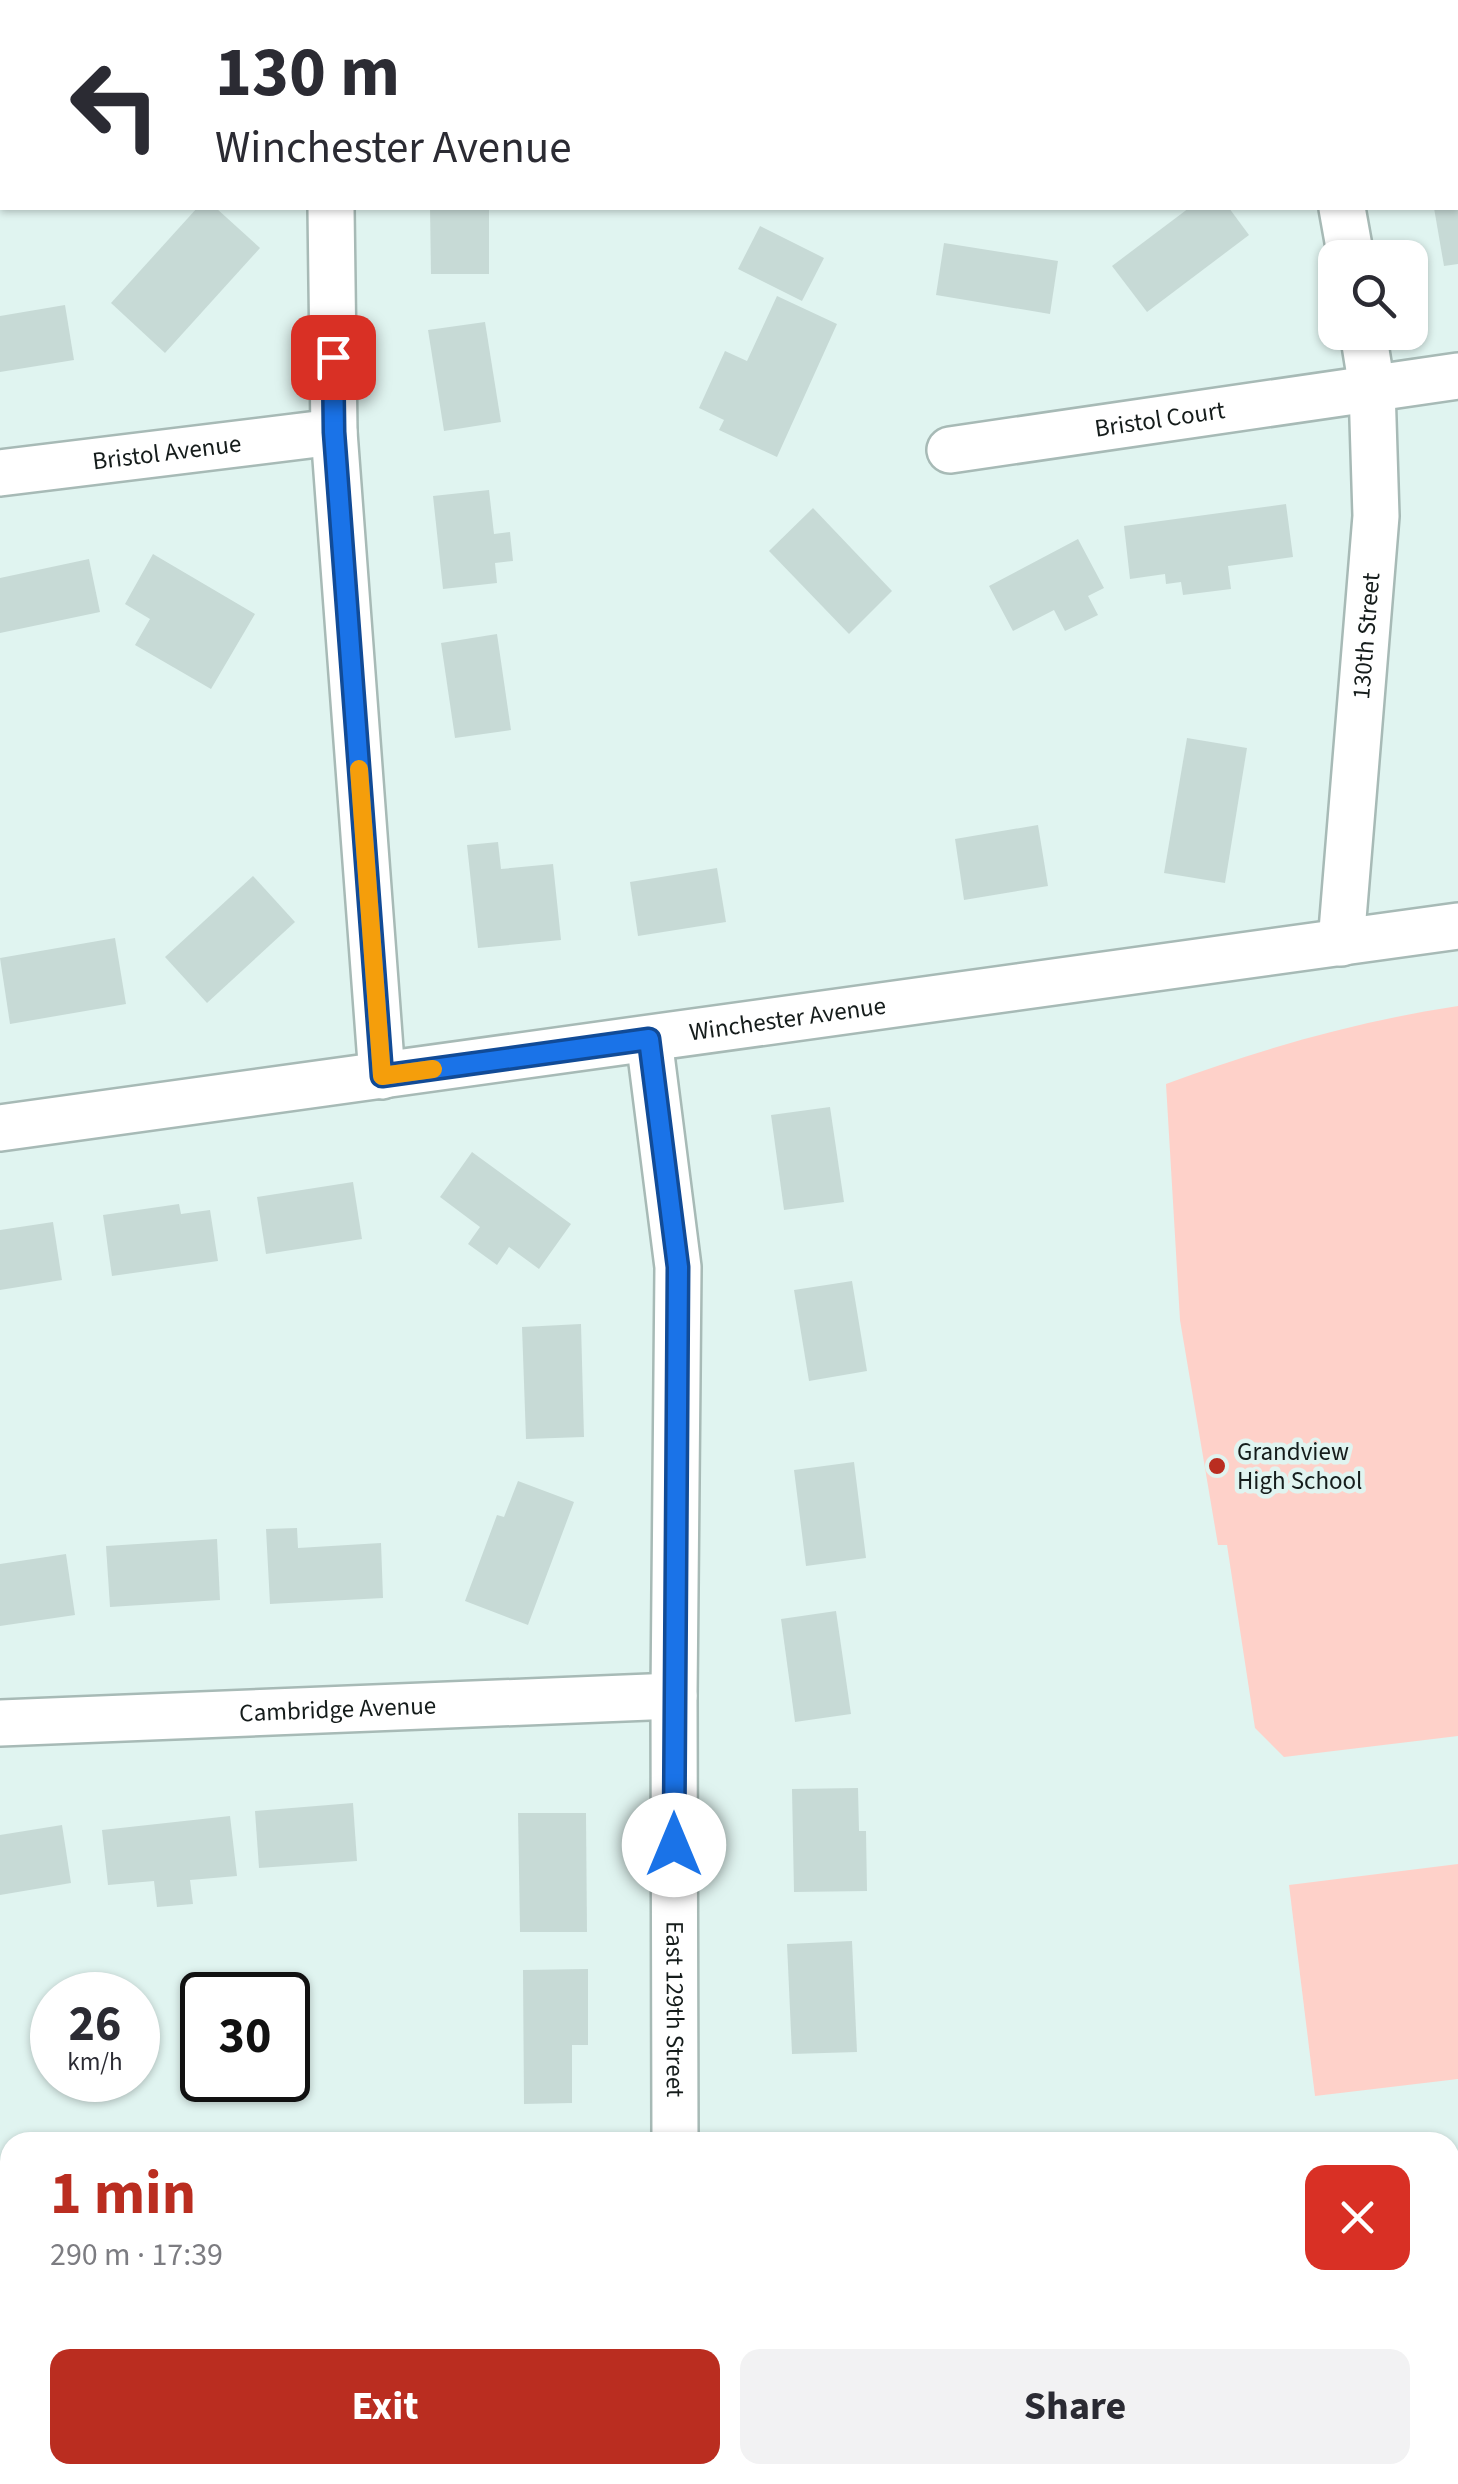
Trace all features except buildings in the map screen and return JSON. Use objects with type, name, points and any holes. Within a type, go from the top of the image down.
[{"type":"street","points":[[331,210],[334,432],[381,1066]]},
{"type":"street","points":[[1342,210],[1348,240]]},
{"type":"street","name":"130th Street","points":[[1341,942],[1376,516],[1372,388],[1366,350]]},
{"type":"street","points":[[1372,388],[1458,376]]},
{"type":"street","name":"Bristol Court","points":[[950,450],[1372,388]]},
{"type":"street","name":"Bristol Avenue","points":[[0,473],[334,432]]},
{"type":"street","name":"Winchester Avenue","points":[[0,1128],[381,1066],[649,1039],[1458,926]]},
{"type":"street","name":"East 129th Street","points":[[649,1039],[678,1267],[676,2132]]},
{"type":"street","name":"Cambridge Avenue","points":[[0,1722],[674,1696]]},
{"type":"shaded area","points":[[1458,1006],[1458,1736],[1284,1757],[1255,1728],[1227,1545],[1218,1545],[1180,1320],[1166,1084],[1310,1038]]},
{"type":"shaded area","points":[[1458,1864],[1458,2079],[1315,2096],[1289,1885]]},
{"type":"slow traffic","points":[[359,769],[382,1076],[433,1069]]},
{"type":"place","name":"Grandview High School","points":[[1217,1466]]},
{"type":"route","points":[[333,357],[334,432],[382,1076],[649,1039],[678,1267],[674,1845]]}]
